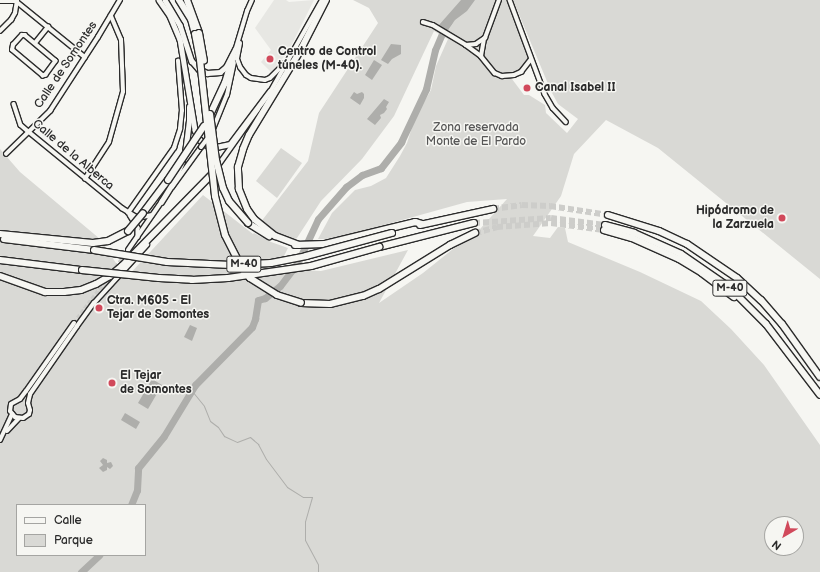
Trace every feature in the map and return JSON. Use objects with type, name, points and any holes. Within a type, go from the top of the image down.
[{"type":"highway","points":[[179,0],[191,19],[197,33],[215,196],[225,235],[242,269],[250,278],[277,295],[301,303],[330,304],[363,296],[379,290],[450,245],[475,233]]},
{"type":"highway","points":[[187,0],[197,33],[216,160],[223,188],[229,201],[248,223],[261,232],[283,242],[299,245],[325,244],[391,231]]},
{"type":"highway","points":[[299,245],[275,236],[254,219],[247,209],[239,189],[238,167],[243,148],[249,135],[300,51],[326,0]]},
{"type":"highway","points":[[0,234],[93,243],[108,241],[128,231],[143,213],[204,126],[221,94],[233,56]]},
{"type":"highway","points":[[0,276],[45,292],[81,290],[96,284],[110,276],[122,266],[210,176]]},
{"type":"highway","name":"M-40","points":[[0,238],[94,250],[145,260],[194,265],[251,264],[306,256],[391,231],[492,209]]},
{"type":"highway","name":"M-40","points":[[608,215],[659,231],[687,244],[737,278],[761,300],[782,324],[820,377]]},
{"type":"highway","name":"M-40","points":[[0,260],[159,278],[192,280],[228,278],[311,266],[379,247],[474,224]]},
{"type":"highway","name":"M-40","points":[[604,227],[634,233],[680,254],[729,287],[766,324],[820,396]]},
{"type":"main road","points":[[159,0],[167,11],[178,32],[197,135],[205,144],[212,147],[226,146],[234,141],[270,91]]},
{"type":"main road","points":[[165,0],[177,19],[188,51],[196,66],[207,73],[220,72],[233,56],[235,49]]},
{"type":"main road","points":[[161,202],[181,167],[188,139],[189,122],[186,77]]},
{"type":"street","name":"Calle de Somontes","points":[[6,154],[50,111],[120,0]]},
{"type":"street","points":[[128,250],[207,139],[217,120],[226,95],[235,49],[252,0]]},
{"type":"street","points":[[0,440],[19,418],[23,418],[28,414],[30,410],[28,403],[36,385],[94,303],[210,176],[241,136],[294,52],[322,0]]},
{"type":"street","points":[[481,56],[485,38],[499,0]]},
{"type":"street","points":[[510,0],[531,58],[553,108],[566,122]]},
{"type":"street","points":[[0,1],[17,1],[85,57]]},
{"type":"street","points":[[0,31],[11,20],[15,13],[17,1]]},
{"type":"street","points":[[85,179],[109,142],[124,92],[121,40],[111,16]]},
{"type":"street","points":[[423,22],[433,25],[466,45],[481,56],[495,73],[502,76],[514,75],[520,72],[531,58]]},
{"type":"street","points":[[34,43],[48,27]]},
{"type":"street","points":[[241,31],[237,59],[240,67],[246,75],[251,78],[264,80],[270,78],[294,52]]},
{"type":"street","points":[[22,35],[34,43],[56,61],[45,76],[12,48],[22,35]]},
{"type":"street","points":[[466,45],[476,44],[485,38]]},
{"type":"street","points":[[129,213],[174,148],[180,129],[182,111],[178,61]]},
{"type":"street","name":"Calle de la Alberca","points":[[14,104],[21,125],[85,179],[129,213]]},
{"type":"street","points":[[129,213],[138,218],[153,215]]},
{"type":"street","points":[[129,213],[138,228],[138,237]]},
{"type":"street","points":[[0,440],[12,414],[11,404],[20,399],[74,323]]},
{"type":"street","points":[[20,399],[28,403]]},
{"type":"street","points":[[12,414],[19,418]]},
{"type":"shaded area","points":[[274,0],[286,0],[289,2],[314,0],[288,52],[271,72],[261,62],[271,50],[255,28]]},
{"type":"shaded area","points":[[461,0],[475,0],[467,11],[455,20],[448,30],[439,25]]},
{"type":"shaded area","points":[[391,44],[401,45],[401,54],[392,59],[388,64],[381,60]]},
{"type":"shaded area","points":[[374,60],[382,65],[372,80],[365,75]]},
{"type":"shaded area","points":[[354,92],[357,94],[362,92],[364,94],[364,98],[360,105],[350,98]]},
{"type":"shaded area","points":[[384,99],[389,102],[386,107],[387,109],[380,115],[381,118],[375,125],[367,119]]},
{"type":"shaded area","points":[[190,325],[197,328],[192,341],[184,337]]},
{"type":"shaded area","points":[[152,379],[162,385],[148,409],[138,403]]},
{"type":"shaded area","points":[[125,413],[140,422],[136,429],[121,420]]},
{"type":"shaded area","points":[[103,458],[107,460],[107,463],[111,462],[113,466],[110,469],[107,467],[107,470],[103,472],[99,468],[103,465],[100,461]]},
{"type":"green space","name":"Zona reservada Monte de El Pardo","points":[[353,0],[508,0],[530,63],[521,73],[509,78],[512,79],[524,95],[529,95],[545,105],[546,113],[567,133],[578,119],[558,104],[551,91],[513,0],[820,0],[820,279],[658,148],[606,120],[574,154],[561,196],[533,236],[550,238],[558,227],[565,228],[568,242],[640,272],[701,301],[731,329],[764,365],[820,445],[820,572],[0,572],[0,149],[20,172],[100,239],[126,278],[203,195],[253,234],[254,233],[271,242],[288,248],[274,276],[280,269],[321,271],[408,250],[379,303],[423,273],[453,249],[472,238],[507,199],[467,202],[359,232],[326,239],[318,239],[332,213],[355,190],[371,186],[386,178],[400,156],[407,143],[415,118],[431,90],[436,66],[448,39],[434,31],[394,116],[362,159],[321,201],[297,238],[293,240],[271,231],[260,223],[308,161],[319,113],[378,23],[369,8]]},
{"type":"green space","points":[[281,148],[302,163],[277,198],[256,181]]},
{"type":"waterway","points":[[131,504],[137,490],[138,468],[164,436],[195,385],[252,327],[258,300],[265,298],[280,286],[298,262],[318,219],[346,187],[362,175],[381,168],[401,142],[426,89],[435,50],[445,26],[449,21]]},
{"type":"waterway","points":[[192,391],[204,406],[210,421],[218,427],[224,436],[237,442],[250,437],[258,444],[266,459],[287,487],[303,497],[312,497],[305,521],[305,540],[318,564],[318,572]]},
{"type":"waterway","points":[[81,572],[98,556]]},
{"type":"tunnel","points":[[493,209],[522,205],[550,206],[608,215]]},
{"type":"tunnel","points":[[474,223],[551,218],[605,225]]},
{"type":"tunnel","points":[[475,233],[497,227],[551,223],[604,230]]},
{"type":"tunnel","points":[[112,272],[126,254]]},
{"type":"tunnel","points":[[74,323],[107,279]]},
{"type":"place","name":"Centro de Control túneles (M-40).","points":[[270,59]]},
{"type":"place","name":"Canal Isabel II","points":[[527,88]]},
{"type":"place","name":"Hipódromo de la Zarzuela","points":[[782,218]]},
{"type":"place","name":"Ctra. M605 - El Tejar de Somontes","points":[[99,308]]},
{"type":"place","name":"El Tejar de Somontes","points":[[112,383]]}]
